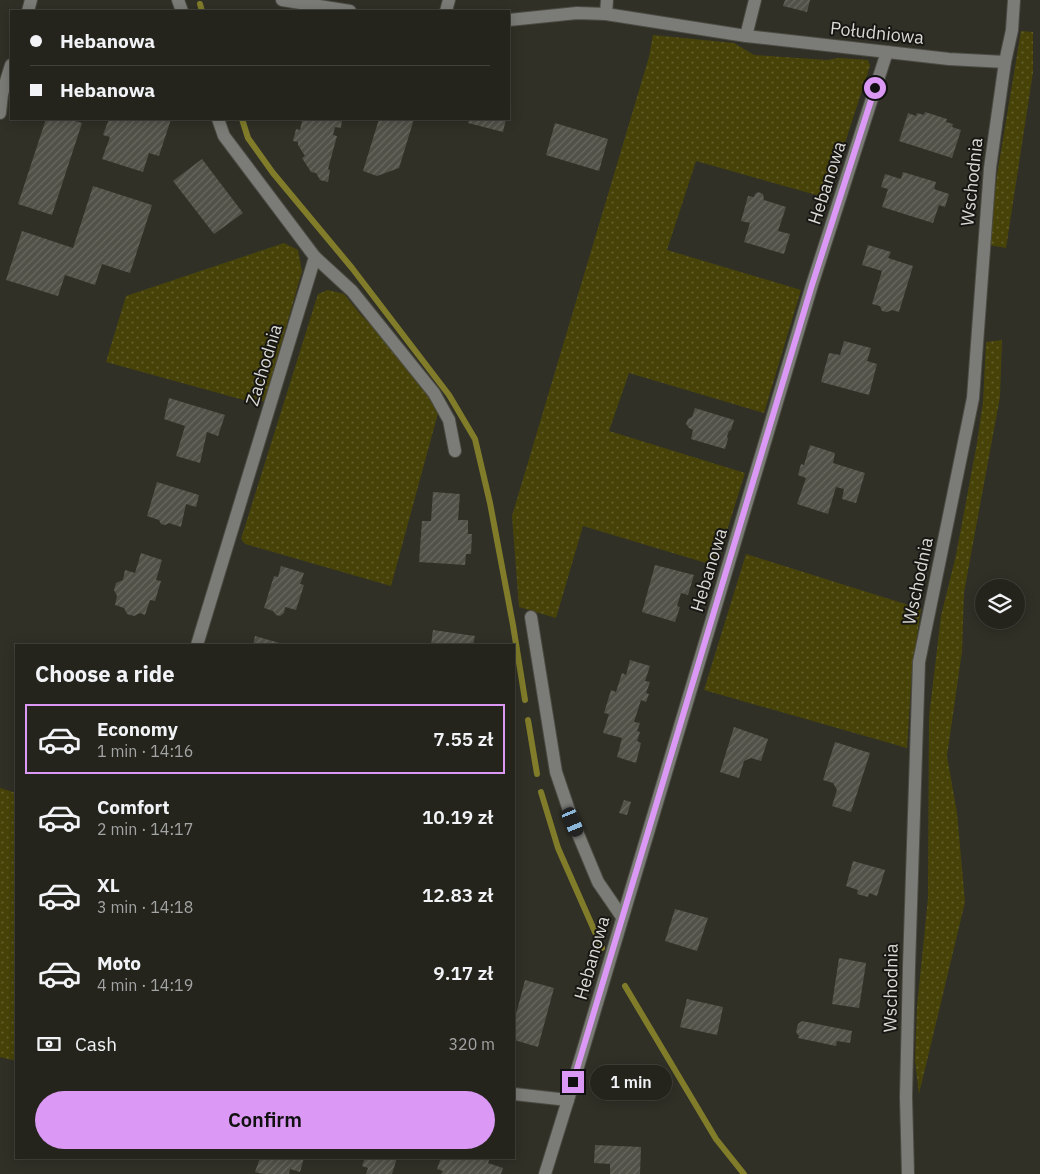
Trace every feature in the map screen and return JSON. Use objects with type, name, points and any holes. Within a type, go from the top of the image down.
[{"type":"street","points":[[282,0],[344,10]]},
{"type":"street","points":[[606,14],[607,0]]},
{"type":"street","points":[[746,36],[755,0]]},
{"type":"street","name":"Wschodnia","points":[[908,1174],[906,1097],[919,662],[973,398],[990,168],[1005,62],[1012,30],[1014,0]]},
{"type":"street","name":"Południowa","points":[[510,20],[577,13],[606,14],[746,36],[949,59],[1005,62]]},
{"type":"street","name":"Hebanowa","points":[[545,1174],[812,285],[886,52]]},
{"type":"street","points":[[0,113],[2,94],[10,68]]},
{"type":"street","points":[[218,120],[224,136],[316,257],[352,291],[434,392],[449,420],[455,451]]},
{"type":"street","name":"Zachodnia","points":[[197,644],[316,257]]},
{"type":"street","points":[[531,617],[556,772],[573,822],[598,882],[622,917]]},
{"type":"street","points":[[515,1094],[568,1100]]},
{"type":"shaded area","points":[[1021,31],[1033,32],[1033,72],[1006,248],[989,245],[997,175]]},
{"type":"shaded area","points":[[653,35],[734,43],[754,55],[827,60],[838,58],[868,60],[870,66],[827,198],[696,161],[667,250],[801,290],[764,413],[629,373],[609,431],[745,473],[716,566],[583,526],[556,618],[519,607],[512,516],[649,57]]},
{"type":"shaded area","points":[[284,243],[298,250],[302,271],[265,401],[251,402],[106,362],[126,296]]},
{"type":"shaded area","points":[[328,290],[344,294],[381,335],[413,372],[438,413],[391,586],[245,544],[241,539],[318,294]]},
{"type":"shaded area","points":[[1002,340],[1000,397],[964,592],[962,651],[947,756],[957,813],[965,902],[919,1094],[915,1061],[917,1007],[928,898],[929,717],[941,616],[956,555],[977,443],[983,402],[986,342]]},
{"type":"shaded area","points":[[746,554],[921,609],[912,670],[907,748],[704,690]]},
{"type":"shaded area","points":[[0,788],[15,793],[15,1061],[0,1057]]},
{"type":"building","points":[[785,0],[810,0],[807,12],[783,6]]},
{"type":"building","points":[[925,112],[947,119],[946,122],[953,124],[952,127],[961,130],[952,158],[899,141],[908,113],[916,116],[917,113],[924,115]]},
{"type":"building","points":[[46,120],[72,120],[82,123],[52,215],[18,204]]},
{"type":"building","points":[[109,120],[171,120],[159,156],[149,153],[143,172],[102,159],[110,137],[103,135]]},
{"type":"building","points":[[300,120],[342,120],[341,128],[335,127],[333,135],[337,136],[328,169],[330,170],[328,182],[320,180],[316,173],[311,172],[302,158],[305,156],[298,142],[293,141],[296,129],[300,130],[302,121]]},
{"type":"building","points":[[379,120],[414,120],[399,168],[377,176],[363,171]]},
{"type":"building","points":[[470,120],[506,120],[503,132],[468,123]]},
{"type":"building","points":[[555,123],[608,139],[599,171],[546,155]]},
{"type":"building","points":[[202,159],[243,213],[214,234],[173,181]]},
{"type":"building","points":[[903,172],[936,182],[934,189],[949,194],[945,207],[939,205],[933,223],[882,207],[888,189],[881,187],[885,174],[901,179]]},
{"type":"building","points":[[93,186],[152,205],[130,273],[102,264],[95,285],[65,275],[58,296],[6,280],[22,231],[73,248]]},
{"type":"building","points":[[758,192],[763,194],[764,200],[786,207],[778,231],[790,234],[784,254],[744,242],[750,223],[741,221],[748,196],[754,197]]},
{"type":"building","points":[[868,245],[891,252],[888,258],[913,266],[899,312],[892,310],[882,311],[880,306],[872,304],[882,271],[862,265]]},
{"type":"building","points":[[844,341],[871,348],[867,361],[877,364],[869,395],[821,382],[829,353],[840,355]]},
{"type":"building","points":[[169,398],[225,415],[218,436],[207,432],[200,463],[176,456],[185,426],[164,419]]},
{"type":"building","points":[[695,408],[734,420],[727,436],[725,449],[691,439],[693,430],[686,424],[688,419],[692,417]]},
{"type":"building","points":[[810,445],[835,453],[833,463],[865,473],[856,503],[842,499],[844,489],[836,487],[828,514],[797,504],[806,478],[798,475],[801,464],[804,465]]},
{"type":"building","points":[[157,482],[199,495],[196,507],[186,504],[181,527],[169,523],[161,524],[159,520],[147,516]]},
{"type":"building","points":[[433,492],[460,494],[458,520],[468,520],[468,534],[472,534],[471,554],[466,554],[465,565],[419,562],[422,521],[431,521]]},
{"type":"building","points":[[141,553],[162,560],[156,580],[161,581],[155,601],[150,600],[145,615],[140,613],[134,616],[127,614],[124,608],[115,605],[117,596],[114,590],[116,583],[123,580],[125,570],[135,573]]},
{"type":"building","points":[[655,565],[694,575],[688,595],[681,593],[677,606],[680,607],[675,622],[642,612]]},
{"type":"building","points":[[281,566],[304,573],[300,584],[304,585],[296,610],[285,607],[284,613],[280,616],[264,608],[274,576],[278,577]]},
{"type":"building","points":[[433,630],[475,636],[473,644],[431,644]]},
{"type":"building","points":[[255,636],[283,644],[253,644]]},
{"type":"building","points":[[630,660],[650,666],[645,681],[650,682],[646,693],[649,694],[646,702],[641,700],[634,722],[640,723],[637,731],[640,732],[637,741],[641,743],[636,763],[617,757],[622,738],[603,733],[609,714],[604,713],[611,690],[616,692],[622,673],[626,675]]},
{"type":"building","points":[[734,727],[768,739],[761,761],[751,758],[744,761],[739,778],[720,772]]},
{"type":"building","points":[[835,742],[870,753],[851,812],[832,806],[837,790],[833,783],[823,780]]},
{"type":"building","points":[[624,800],[631,802],[627,815],[619,813]]},
{"type":"building","points":[[853,861],[885,870],[877,896],[869,893],[868,897],[857,894],[858,890],[846,886]]},
{"type":"building","points":[[675,909],[708,918],[697,951],[665,941]]},
{"type":"building","points":[[839,958],[866,963],[859,1008],[832,1004]]},
{"type":"building","points":[[525,980],[554,988],[538,1047],[515,1040],[515,1018]]},
{"type":"building","points":[[687,999],[723,1007],[717,1035],[680,1027]]},
{"type":"building","points":[[802,1021],[852,1031],[850,1043],[837,1041],[836,1046],[798,1038],[799,1036],[796,1032],[798,1024]]},
{"type":"building","points":[[595,1145],[641,1147],[640,1174],[610,1174],[610,1164],[594,1163]]},
{"type":"building","points":[[260,1159],[304,1159],[300,1172],[290,1169],[289,1174],[263,1174],[255,1172]]},
{"type":"building","points":[[365,1159],[397,1159],[392,1174],[366,1174],[368,1168],[362,1166]]},
{"type":"building","points":[[441,1159],[490,1159],[488,1163],[503,1168],[501,1174],[441,1174],[443,1171],[437,1169]]},
{"type":"waterway","points":[[200,4],[202,10]]},
{"type":"waterway","points":[[242,120],[248,138],[273,173],[352,268],[449,395],[475,439],[490,503],[525,700]]},
{"type":"waterway","points":[[528,720],[537,774]]},
{"type":"waterway","points":[[541,792],[558,848],[602,948]]},
{"type":"waterway","points":[[625,986],[716,1139],[744,1174]]},
{"type":"route","points":[[573,1082],[812,285],[875,88]]}]
